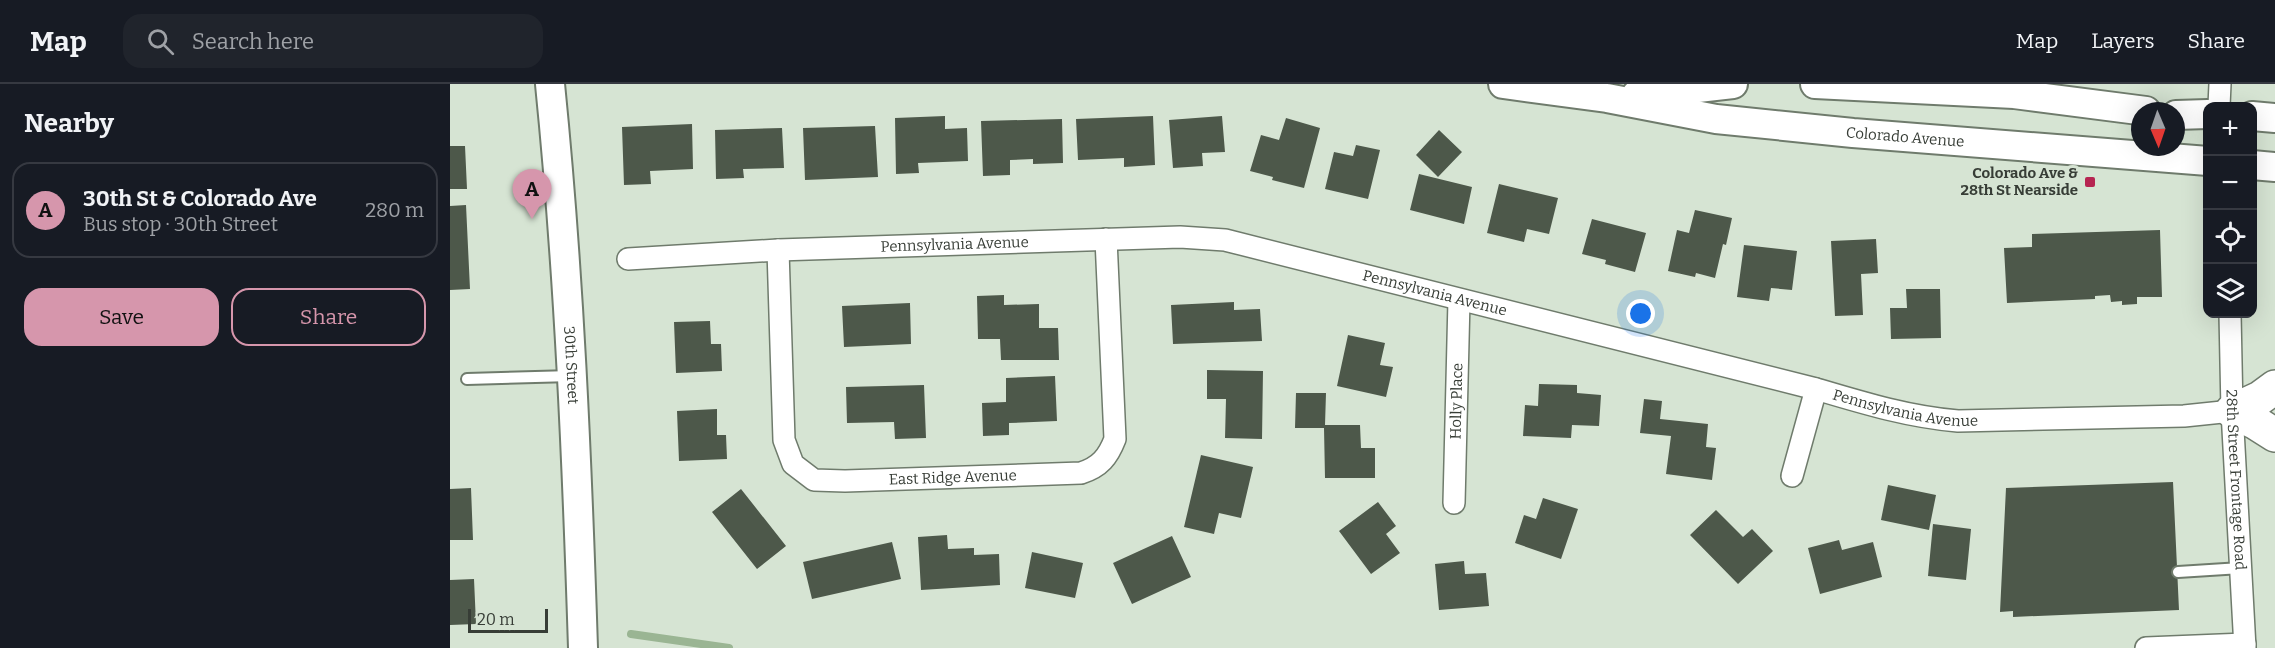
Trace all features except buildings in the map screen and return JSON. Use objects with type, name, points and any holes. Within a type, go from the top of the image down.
[{"type":"highway","points":[[2232,411],[2260,398],[2275,387]]},
{"type":"highway","points":[[2232,411],[2275,435]]},
{"type":"main road","name":"30th Street","points":[[549,84],[562,213],[573,376],[584,648]]},
{"type":"main road","name":"Colorado Avenue","points":[[1503,84],[1607,98],[1716,119],[1853,133],[2203,161]]},
{"type":"main road","name":"Colorado Avenue","points":[[1607,98],[1733,84]]},
{"type":"main road","points":[[1815,84],[2014,94],[2131,109]]},
{"type":"main road","points":[[2185,115],[2203,114]]},
{"type":"main road","points":[[2257,116],[2275,118]]},
{"type":"main road","points":[[2257,165],[2275,167]]},
{"type":"street","points":[[2219,102],[2220,84]]},
{"type":"street","name":"Pennsylvania Avenue","points":[[628,259],[778,250],[1106,239],[1180,237],[1225,240],[1927,419],[1958,422],[2184,416],[2232,411]]},
{"type":"street","name":"East Ridge Avenue","points":[[778,250],[784,440],[793,464],[814,480],[846,481],[1081,473],[1094,469],[1108,457],[1115,439],[1106,239]]},
{"type":"street","name":"Holly Place","points":[[1454,503],[1459,300]]},
{"type":"street","name":"28th Street Frontage Road","points":[[2229,318],[2245,646]]},
{"type":"street","points":[[1792,476],[1816,389]]},
{"type":"street","points":[[2146,648],[2245,646]]},
{"type":"lane","points":[[467,379],[573,376]]},
{"type":"lane","points":[[2178,572],[2241,568]]},
{"type":"waterway","points":[[631,634],[729,648]]},
{"type":"place","name":"Colorado Ave & 28th St Nearside","points":[[2090,182]]},
{"type":"place","name":"30th St & Colorado Ave","points":[[532,219]]}]
